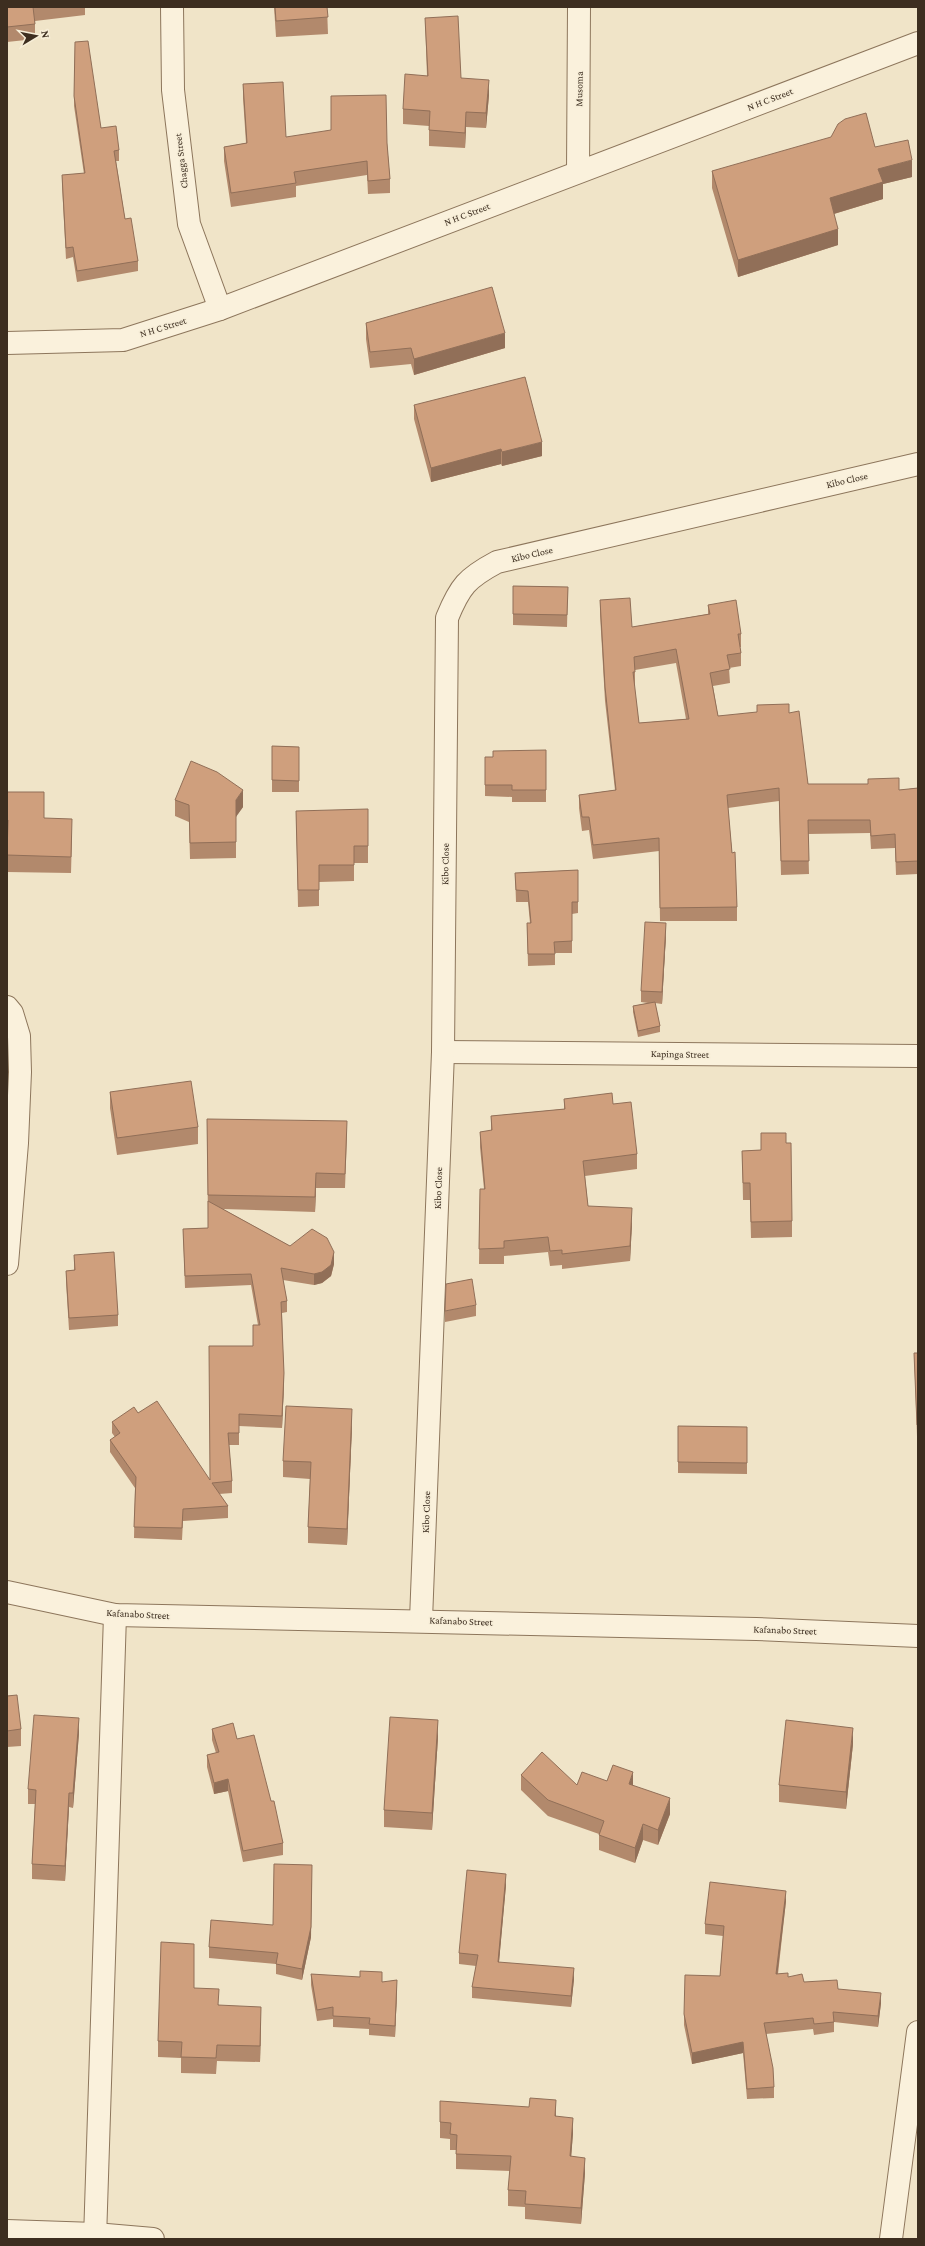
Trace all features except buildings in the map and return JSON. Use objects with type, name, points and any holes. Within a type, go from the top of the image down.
[{"type":"street","name":"Chagga Street","points":[[172,7],[173,90],[189,224],[220,309]]},
{"type":"street","name":"Musoma","points":[[578,171],[579,7]]},
{"type":"street","name":"N H C Street","points":[[7,343],[122,340],[220,309],[578,171],[918,43]]},
{"type":"street","name":"Kibo Close","points":[[421,1620],[443,1052],[447,618],[457,593],[474,574],[497,562],[918,464]]},
{"type":"street","points":[[7,1007],[12,1012],[19,1036],[20,1072],[16,1150],[7,1264]]},
{"type":"street","name":"Kapinga Street","points":[[443,1052],[918,1056]]},
{"type":"street","name":"Kafanabo Street","points":[[7,1592],[115,1615],[421,1620],[756,1629],[918,1636]]},
{"type":"street","points":[[95,2236],[115,1615]]},
{"type":"street","points":[[891,2239],[918,2032]]},
{"type":"street","points":[[7,2231],[153,2239]]}]
